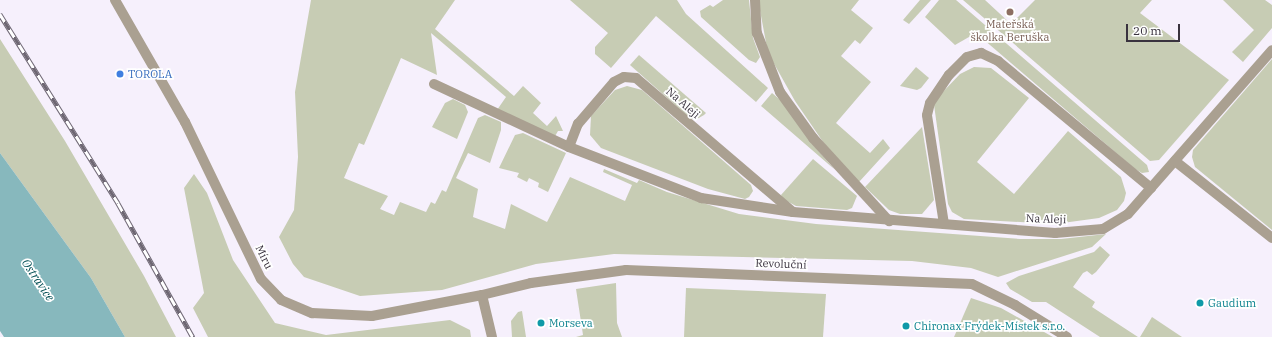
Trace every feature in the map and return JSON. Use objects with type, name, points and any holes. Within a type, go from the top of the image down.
[{"type":"street","name":"Míru","points":[[115,0],[185,122],[260,279],[281,300],[312,313],[372,316],[482,294]]},
{"type":"street","points":[[755,0],[757,33],[780,92],[813,138],[889,222]]},
{"type":"street","name":"Na Aleji","points":[[434,84],[569,147],[701,198],[793,212],[889,222],[944,224],[1055,233],[1103,229],[1128,214],[1272,50]]},
{"type":"street","points":[[944,224],[927,115],[930,103],[949,75],[967,57],[980,53],[998,61],[1151,188]]},
{"type":"street","name":"Na Aleji","points":[[569,147],[578,124],[614,82],[624,77],[636,78],[793,212]]},
{"type":"street","points":[[1175,161],[1272,238]]},
{"type":"street","name":"Revoluční","points":[[482,294],[531,283],[626,270],[972,284],[1016,305],[1067,337]]},
{"type":"street","points":[[482,294],[492,337]]},
{"type":"green space","points":[[311,0],[455,0],[435,29],[514,96],[523,86],[541,103],[533,113],[547,126],[556,116],[563,131],[558,131],[554,138],[497,110],[506,97],[431,33],[437,75],[401,58],[364,145],[359,143],[344,178],[388,196],[380,209],[394,215],[400,202],[426,212],[431,202],[435,204],[442,190],[446,192],[478,118],[485,115],[501,122],[501,130],[490,163],[468,153],[456,178],[478,189],[473,217],[505,229],[511,204],[547,222],[570,177],[625,201],[632,185],[603,172],[604,169],[637,183],[639,180],[667,192],[739,214],[816,224],[1020,239],[1061,239],[1106,234],[1092,247],[998,277],[971,268],[912,261],[614,254],[536,264],[442,290],[360,296],[304,277],[293,264],[279,237],[294,210],[298,157],[295,92]]},
{"type":"green space","points":[[570,0],[677,0],[686,14],[768,88],[756,102],[656,16],[611,68],[595,54],[595,47],[608,33]]},
{"type":"green space","points":[[723,0],[749,0],[753,38],[760,57],[756,63],[749,60],[701,17],[700,11],[710,5],[713,7]]},
{"type":"green space","points":[[758,0],[859,0],[851,10],[873,28],[860,44],[855,40],[841,56],[871,82],[836,123],[870,153],[883,139],[890,148],[859,182],[830,152],[795,101],[768,53]]},
{"type":"green space","points":[[920,0],[931,0],[909,24],[903,20]]},
{"type":"green space","points":[[939,0],[956,0],[1147,165],[1149,172],[1142,173],[1135,169],[976,33],[955,45],[925,17]]},
{"type":"green space","points":[[963,0],[985,0],[1011,24],[1035,0],[1152,0],[1140,13],[1229,80],[1159,160],[1150,161]]},
{"type":"green space","points":[[1223,0],[1265,0],[1272,5],[1272,28],[1243,62],[1232,52],[1254,30]]},
{"type":"green space","points":[[0,39],[65,141],[144,276],[176,337],[125,337],[91,278],[0,153]]},
{"type":"green space","points":[[639,55],[706,113],[697,119],[691,119],[630,65]]},
{"type":"green space","points":[[1272,59],[1272,230],[1195,167],[1192,157],[1193,150]]},
{"type":"green space","points":[[916,67],[929,78],[921,88],[917,90],[900,86]]},
{"type":"green space","points":[[974,67],[991,68],[1029,98],[977,162],[1014,194],[1068,131],[1121,177],[1126,193],[1124,201],[1117,210],[1099,218],[1055,224],[964,219],[952,212],[948,204],[934,105],[940,95],[960,74]]},
{"type":"green space","points":[[627,86],[642,90],[751,185],[753,191],[749,197],[745,199],[708,189],[601,148],[590,135],[591,116],[615,90]]},
{"type":"green space","points":[[772,93],[784,103],[815,147],[834,169],[761,106]]},
{"type":"green space","points":[[453,99],[465,105],[468,112],[457,139],[432,127],[445,103]]},
{"type":"green space","points":[[922,127],[934,200],[922,214],[900,214],[889,210],[865,187]]},
{"type":"green space","points":[[523,133],[566,153],[548,192],[538,187],[539,183],[529,178],[527,182],[517,177],[519,173],[499,168],[515,135]]},
{"type":"green space","points":[[813,159],[857,196],[852,208],[847,210],[796,206],[783,199],[781,195]]},
{"type":"green space","points":[[194,174],[207,193],[233,260],[275,323],[326,335],[450,320],[470,330],[471,337],[208,337],[193,308],[204,293],[184,188]]},
{"type":"green space","points":[[1100,246],[1110,255],[1092,275],[1087,271],[1083,273],[1073,287],[1095,302],[1092,307],[1138,337],[1100,337],[1046,302],[1032,302],[1010,289],[1006,283],[1019,276],[1094,252]]},
{"type":"green space","points":[[616,283],[617,323],[622,337],[576,337],[583,335],[576,289]]},
{"type":"green space","points":[[686,288],[826,294],[823,337],[684,337]]},
{"type":"green space","points":[[971,298],[1001,308],[1053,337],[954,337]]},
{"type":"green space","points":[[522,311],[526,337],[512,337],[511,321],[518,312]]},
{"type":"green space","points":[[1152,317],[1182,337],[1140,337]]},
{"type":"water","name":"Ostravice","points":[[0,153],[91,278],[125,337],[4,337],[0,331]]},
{"type":"railway","points":[[0,14],[118,203],[193,337]]},
{"type":"place","name":"Mateřská školka Beruška","points":[[1010,12]]},
{"type":"place","name":"TOROLA","points":[[120,74]]},
{"type":"place","name":"Gaudium","points":[[1200,303]]},
{"type":"place","name":"Morseva","points":[[541,323]]},
{"type":"place","name":"Chironax Frýdek-Místek s.r.o.","points":[[906,326]]}]
